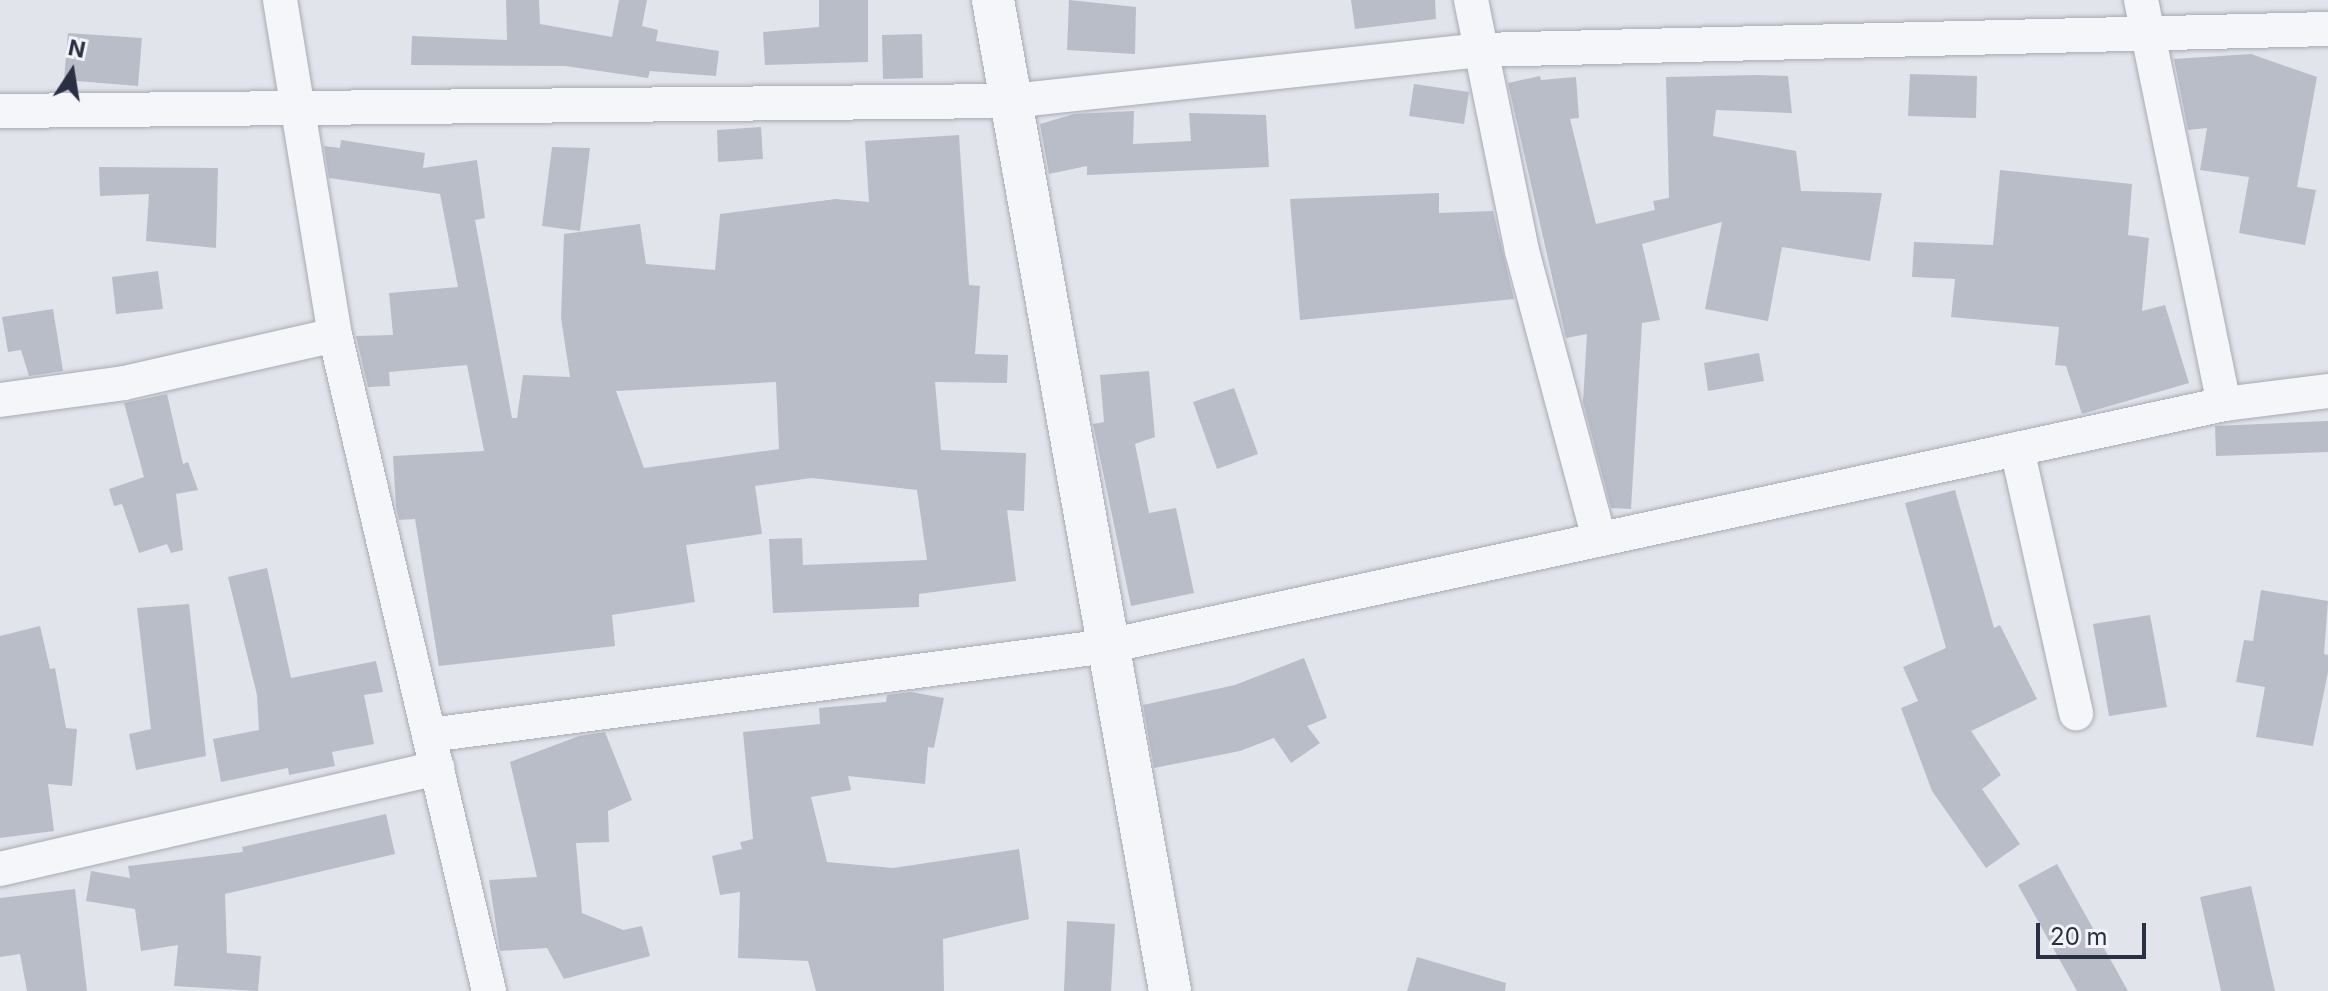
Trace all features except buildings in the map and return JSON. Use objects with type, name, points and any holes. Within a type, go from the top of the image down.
[{"type":"street","points":[[280,0],[335,335],[489,991]]},
{"type":"street","points":[[993,0],[1170,991]]},
{"type":"street","points":[[1471,0],[1522,251],[1599,539]]},
{"type":"street","points":[[0,111],[298,105],[1011,101],[1481,50],[2142,17],[2328,29]]},
{"type":"street","points":[[2142,17],[2224,404]]},
{"type":"street","points":[[0,400],[124,383],[335,335]]},
{"type":"street","points":[[0,869],[434,751],[1108,646],[2224,404],[2328,391]]},
{"type":"street","points":[[2017,449],[2076,714]]}]
